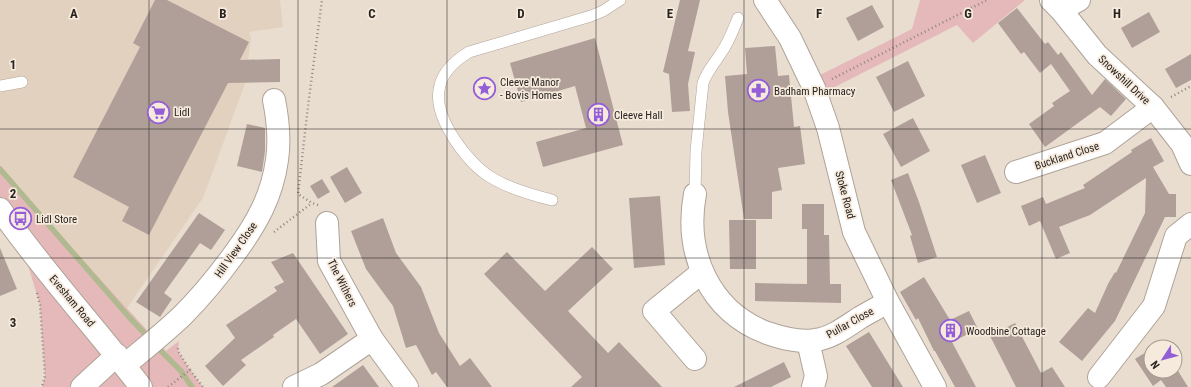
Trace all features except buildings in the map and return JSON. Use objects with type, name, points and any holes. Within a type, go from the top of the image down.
[{"type":"street","name":"Stoke Road","points":[[764,0],[790,38],[814,88],[828,128],[854,232],[888,302],[935,387]]},
{"type":"street","name":"Snowshill Drive","points":[[1063,3],[1097,55],[1153,107],[1182,144],[1191,164]]},
{"type":"street","name":"Hill View Close","points":[[121,360],[142,351],[182,316],[216,279],[261,214],[268,196],[278,160],[278,120],[274,100]]},
{"type":"street","name":"Buckland Close","points":[[1016,172],[1105,143],[1153,107]]},
{"type":"street","name":"Pullar Close","points":[[695,194],[692,209],[693,241],[702,272],[710,287],[721,300],[733,312],[760,330],[776,336],[800,341],[817,340],[834,334],[888,302]]},
{"type":"street","name":"Evesham Road","points":[[0,209],[20,238],[121,360],[141,387]]},
{"type":"street","name":"The Withers","points":[[327,224],[329,261],[372,339],[407,387]]},
{"type":"street","points":[[1099,377],[1154,306],[1176,236],[1191,224]]},
{"type":"street","points":[[695,359],[654,311],[702,272]]},
{"type":"street","points":[[294,387],[321,374],[372,339]]},
{"type":"street","points":[[808,341],[816,376],[814,387]]},
{"type":"street","points":[[82,387],[121,360]]},
{"type":"lane","points":[[552,200],[523,192],[501,183],[491,178],[472,163],[456,143],[444,118],[439,103],[439,90],[442,80],[456,62],[469,52],[591,16],[620,0]]},
{"type":"lane","points":[[695,194],[696,151],[703,83],[706,73],[721,53],[738,18]]},
{"type":"lane","points":[[0,86],[22,82]]},
{"type":"path","points":[[298,194],[322,0]]},
{"type":"path","points":[[814,88],[985,0]]},
{"type":"path","points":[[36,290],[40,305],[45,376],[42,387]]},
{"type":"path","points":[[168,387],[189,371],[204,387]]},
{"type":"shaded area","points":[[0,0],[280,0],[283,27],[249,32],[251,37],[245,84],[203,198],[127,308],[0,169]]},
{"type":"shaded area","points":[[920,0],[1025,0],[973,43],[957,25],[817,96],[810,80],[912,29]]},
{"type":"shaded area","points":[[0,169],[166,351],[179,341],[178,351],[203,387],[42,387],[45,376],[40,305],[20,239],[0,209]]},
{"type":"waterway","points":[[0,169],[149,338]]},
{"type":"waterway","points":[[155,345],[181,371],[192,387]]},
{"type":"place","name":"Cleeve Manor - Bovis Homes","points":[[485,88]]},
{"type":"place","name":"Badham Pharmacy","points":[[758,91]]},
{"type":"place","name":"Lidl","points":[[159,112]]},
{"type":"place","name":"Cleeve Hall","points":[[599,115]]},
{"type":"place","name":"Lidl Store","points":[[21,219]]},
{"type":"place","name":"Woodbine Cottage","points":[[951,331]]}]
